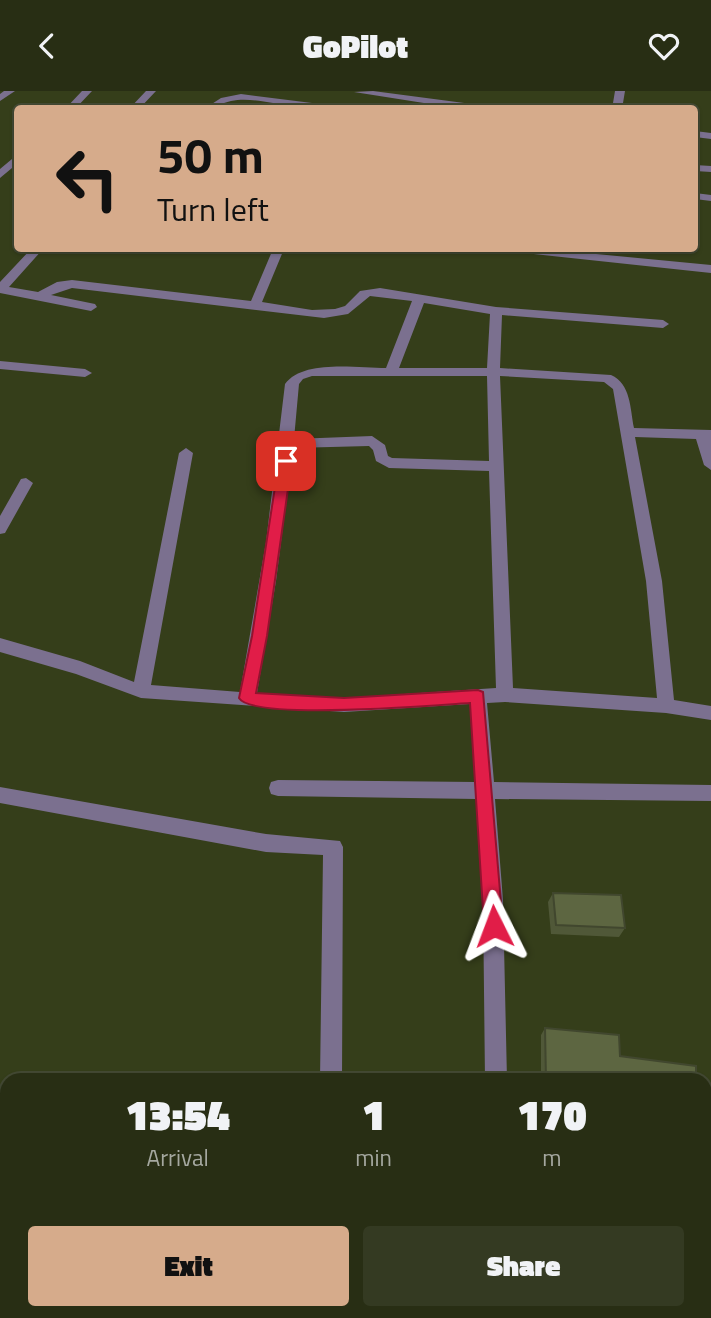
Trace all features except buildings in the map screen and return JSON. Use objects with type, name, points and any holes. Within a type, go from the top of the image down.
[{"type":"street","points":[[0,98],[10,91]]},
{"type":"street","points":[[73,105],[87,91]]},
{"type":"street","points":[[137,105],[151,91]]},
{"type":"street","points":[[212,105],[233,92],[276,105]]},
{"type":"street","points":[[359,92],[423,105]]},
{"type":"street","points":[[0,175],[14,161]]},
{"type":"street","points":[[0,289],[34,252]]},
{"type":"street","points":[[256,305],[278,252]]},
{"type":"street","points":[[544,252],[711,269]]},
{"type":"street","points":[[40,296],[61,285],[72,284],[331,313],[345,311],[357,296],[365,292],[380,292],[496,311],[663,324]]},
{"type":"street","points":[[0,289],[91,307]]},
{"type":"street","points":[[391,371],[419,299]]},
{"type":"street","points":[[496,311],[494,372],[505,695]]},
{"type":"street","points":[[0,365],[85,373]]},
{"type":"street","points":[[247,698],[260,636],[287,444],[292,384],[298,376],[311,372],[494,372],[588,376],[615,382],[620,389],[630,432],[654,581],[666,706]]},
{"type":"street","points":[[630,432],[707,435],[711,465]]},
{"type":"street","points":[[287,444],[372,441],[380,448],[381,458],[389,463],[497,466]]},
{"type":"street","points":[[141,691],[186,453]]},
{"type":"street","points":[[0,529],[26,482]]},
{"type":"street","points":[[0,645],[80,668],[141,691],[344,705],[505,695],[666,706],[711,713]]},
{"type":"street","points":[[478,696],[493,900],[496,1073]]},
{"type":"street","points":[[278,788],[483,788],[711,793]]},
{"type":"street","points":[[0,795],[267,843],[333,847],[331,1073]]},
{"type":"route","points":[[286,461],[260,636],[247,698],[344,705],[478,696],[494,926]]}]
